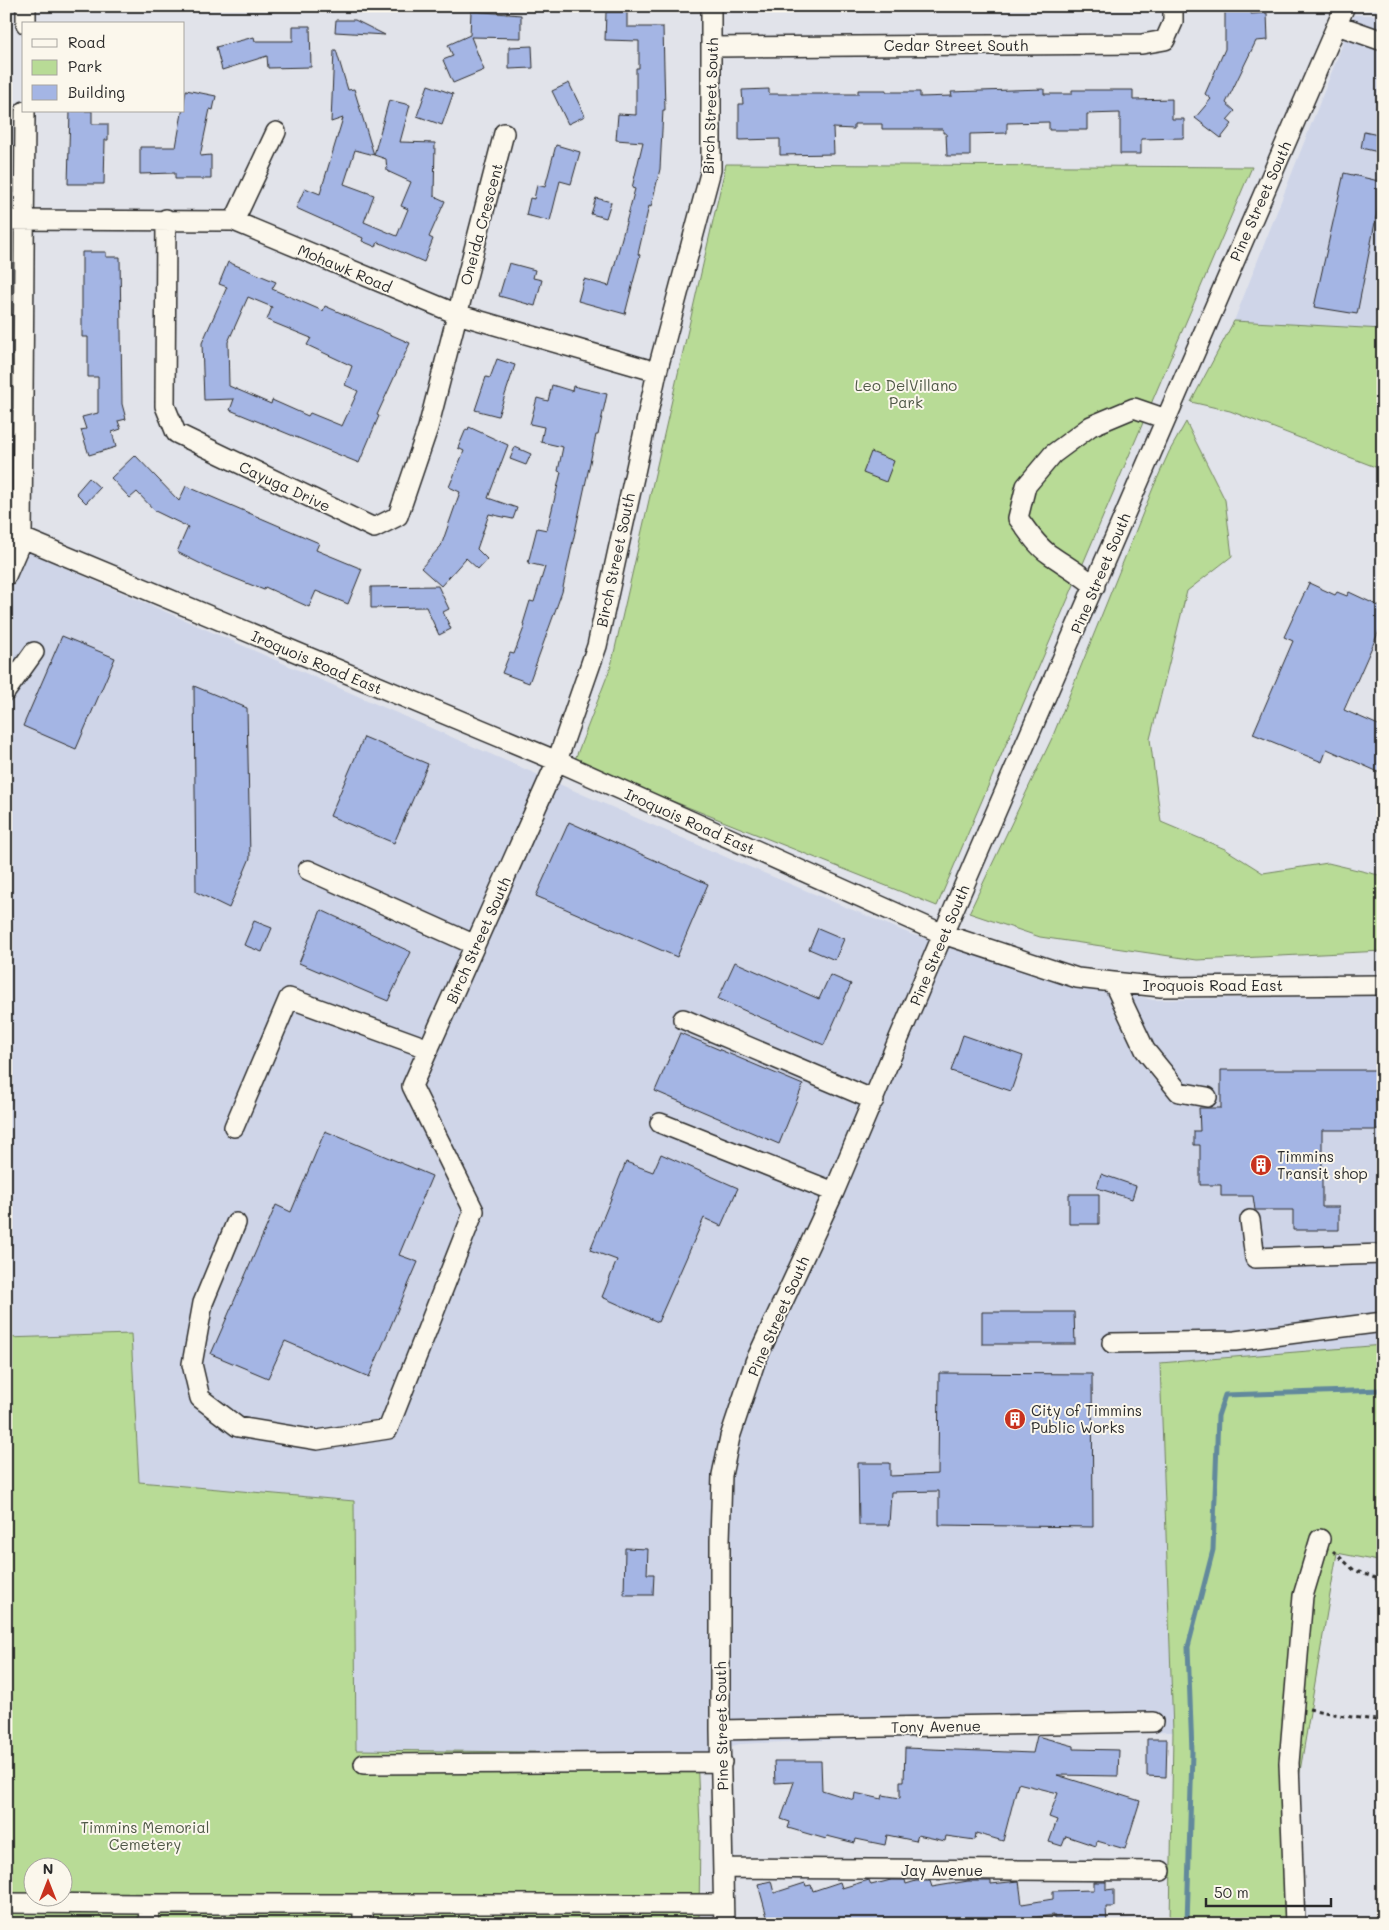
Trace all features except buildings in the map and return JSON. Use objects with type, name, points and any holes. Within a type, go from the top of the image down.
[{"type":"street","points":[[26,6],[26,22]]},
{"type":"street","name":"Birch Street South","points":[[236,1222],[203,1303],[192,1364],[200,1398],[238,1428],[317,1440],[388,1429],[474,1211],[412,1086],[557,761],[597,646],[656,372],[711,170],[711,6]]},
{"type":"street","name":"Cedar Street South","points":[[712,47],[1142,44],[1164,40],[1173,22],[1173,6]]},
{"type":"street","name":"Pine Street South","points":[[724,1924],[720,1730],[720,1540],[722,1475],[730,1437],[755,1362],[834,1192],[943,934],[1345,6]]},
{"type":"street","points":[[1337,25],[1383,41]]},
{"type":"street","points":[[6,576],[14,535],[16,220],[25,112]]},
{"type":"street","points":[[234,221],[276,132]]},
{"type":"street","name":"Oneida Crescent","points":[[457,314],[504,133]]},
{"type":"street","name":"Mohawk Road","points":[[16,220],[234,221],[457,314],[656,372]]},
{"type":"street","name":"Cayuga Drive","points":[[166,220],[165,406],[176,433],[374,528],[398,516],[428,428],[457,314]]},
{"type":"street","points":[[1095,586],[1070,565],[1048,553],[1031,536],[1018,518],[1026,486],[1053,454],[1091,426],[1134,408],[1166,419]]},
{"type":"street","name":"Iroquois Road East","points":[[14,535],[557,761],[943,934],[1077,978],[1161,988],[1383,985]]},
{"type":"street","points":[[6,691],[34,652]]},
{"type":"street","points":[[308,870],[475,946]]},
{"type":"street","points":[[1113,982],[1146,1050],[1179,1092],[1207,1098]]},
{"type":"street","points":[[234,1127],[289,998],[429,1049]]},
{"type":"street","points":[[683,1019],[874,1100]]},
{"type":"street","points":[[660,1123],[834,1192]]},
{"type":"street","points":[[1250,1220],[1255,1258],[1383,1254]]},
{"type":"street","points":[[1112,1343],[1234,1341],[1383,1322]]},
{"type":"street","points":[[1295,1924],[1289,1763],[1303,1596],[1320,1539]]},
{"type":"street","name":"Tony Avenue","points":[[720,1730],[1153,1722]]},
{"type":"street","points":[[364,1764],[722,1762]]},
{"type":"street","name":"Jay Avenue","points":[[723,1868],[1161,1871]]},
{"type":"street","points":[[6,1903],[723,1904]]},
{"type":"street","points":[[148,1904],[148,1924]]},
{"type":"street","points":[[363,1924],[364,1904]]},
{"type":"path","points":[[1320,1539],[1354,1570],[1383,1581]]},
{"type":"path","points":[[1294,1705],[1344,1716],[1383,1721]]},
{"type":"shaded area","points":[[1354,15],[1383,15],[1383,329],[1234,321]]},
{"type":"shaded area","points":[[6,542],[728,858],[913,935],[1153,1000],[1383,995],[1383,1345],[1160,1363],[1173,1732],[888,1737],[740,1744],[697,1754],[356,1750],[354,1501],[139,1482],[131,1335],[6,1338]]},
{"type":"green space","name":"Leo DelVillano Park","points":[[726,164],[1252,167],[937,906],[574,762],[611,666]]},
{"type":"green space","points":[[1234,321],[1383,329],[1383,470],[1230,411],[1191,402]]},
{"type":"green space","points":[[1186,422],[1225,500],[1232,556],[1187,591],[1150,739],[1161,822],[1225,849],[1263,873],[1328,863],[1383,876],[1383,951],[1197,960],[1040,937],[969,913],[1052,738],[1153,488],[1169,452]]},
{"type":"green space","name":"Timmins Memorial Cemetery","points":[[131,1334],[139,1482],[354,1501],[356,1750],[697,1754],[700,1827],[699,1924],[6,1924],[6,1338]]},
{"type":"green space","points":[[1383,1345],[1383,1562],[1337,1553],[1299,1777],[1298,1924],[1170,1924],[1173,1732],[1160,1363]]},
{"type":"waterway","points":[[1187,1924],[1192,1752],[1188,1647],[1213,1550],[1218,1416],[1225,1395],[1383,1390]]},
{"type":"place","name":"Timmins Transit shop","points":[[1261,1165]]},
{"type":"place","name":"City of Timmins Public Works","points":[[1015,1419]]}]
